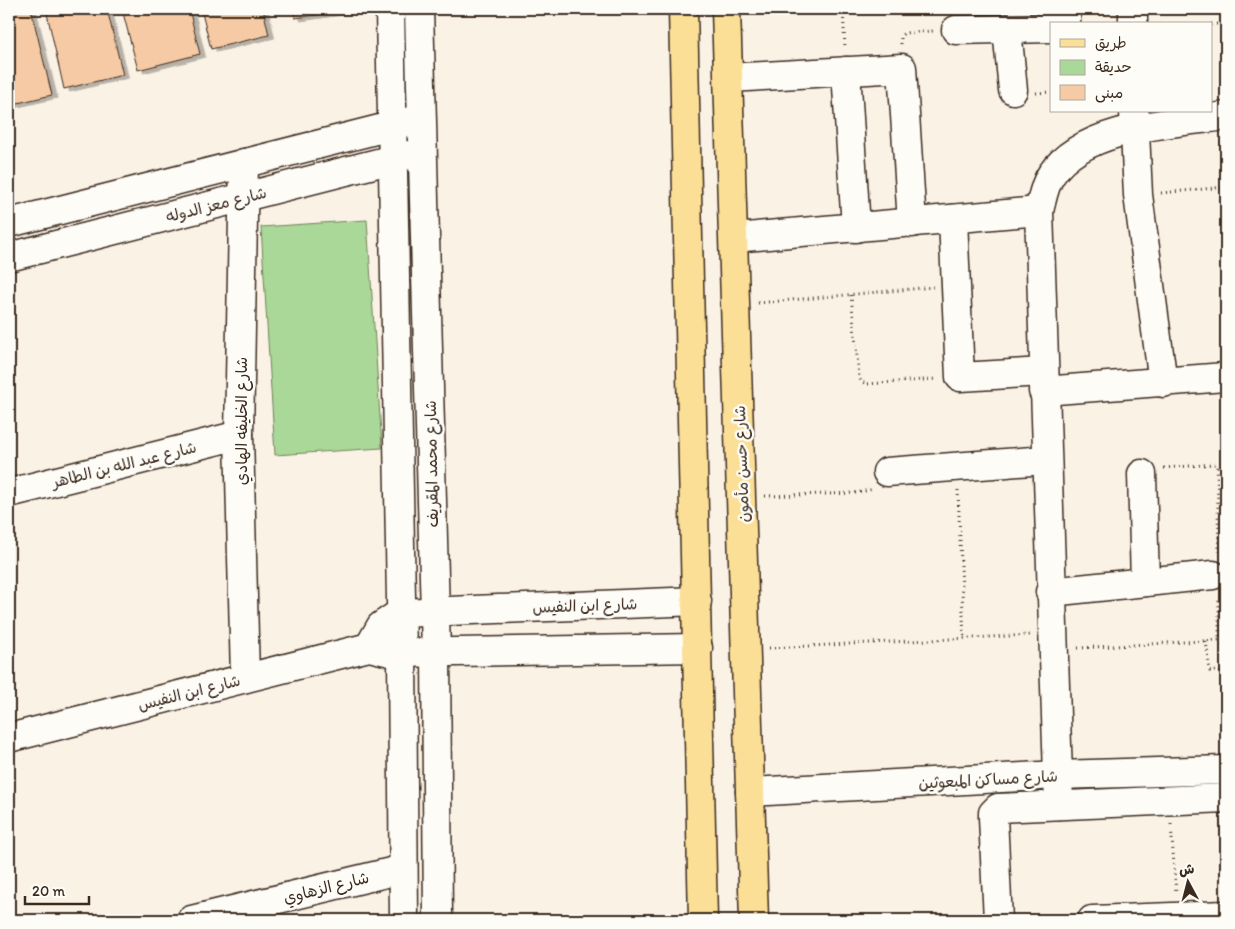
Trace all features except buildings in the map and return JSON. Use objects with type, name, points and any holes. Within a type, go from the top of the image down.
[{"type":"main road","points":[[683,9],[698,601],[703,920]]},
{"type":"main road","name":"شارع حسن مأمون","points":[[726,9],[754,920]]},
{"type":"street","name":"شارع محمد المقريف","points":[[390,9],[394,125],[404,920]]},
{"type":"street","name":"شارع محمد المقريف","points":[[419,9],[436,653],[436,874],[438,920]]},
{"type":"street","points":[[1066,9],[1066,22]]},
{"type":"street","points":[[1133,9],[1133,22]]},
{"type":"street","points":[[956,30],[1050,28]]},
{"type":"street","points":[[1007,29],[1013,90]]},
{"type":"street","points":[[729,78],[902,68],[912,223]]},
{"type":"street","points":[[846,71],[856,228]]},
{"type":"street","points":[[1059,805],[1050,592],[1039,211],[1050,175],[1064,161],[1085,146],[1134,119],[1226,116]]},
{"type":"street","name":"شارع معز الدوله","points":[[9,223],[422,118]]},
{"type":"street","points":[[1134,119],[1138,195],[1163,383]]},
{"type":"street","name":"شارع معز الدوله","points":[[9,257],[423,151]]},
{"type":"street","name":"شارع الخليفه الهادي","points":[[244,163],[239,435],[246,678]]},
{"type":"street","points":[[734,238],[1039,211]]},
{"type":"street","points":[[953,219],[960,377],[1043,382],[1163,383],[1225,377]]},
{"type":"street","name":"شارع عبد الله بن الطاهر","points":[[9,493],[239,435]]},
{"type":"street","points":[[887,472],[1046,460]]},
{"type":"street","points":[[1142,474],[1145,582]]},
{"type":"street","points":[[1050,592],[1216,572]]},
{"type":"street","name":"شارع ابن النفيس","points":[[400,613],[698,601]]},
{"type":"street","points":[[369,647],[380,626],[400,613]]},
{"type":"street","name":"شارع ابن النفيس","points":[[9,738],[369,647],[385,652],[402,653],[698,648]]},
{"type":"street","name":"شارع مساكن المبعوثين","points":[[750,792],[1058,775],[1226,770]]},
{"type":"street","name":"شارع مساكن المبعوثين","points":[[998,920],[993,813],[998,808],[1226,798]]},
{"type":"street","points":[[403,864],[436,843]]},
{"type":"street","points":[[403,864],[436,874]]},
{"type":"street","name":"شارع الزهاوي","points":[[191,920],[403,864]]},
{"type":"street","points":[[1092,920],[1226,915]]},
{"type":"path","points":[[843,9],[846,71]]},
{"type":"path","points":[[1212,24],[1226,24]]},
{"type":"path","points":[[902,68],[902,34],[956,30]]},
{"type":"path","points":[[1138,195],[1226,186]]},
{"type":"path","points":[[736,304],[956,285]]},
{"type":"path","points":[[851,294],[861,382],[867,384],[960,377]]},
{"type":"path","points":[[746,649],[964,639],[1052,642],[1206,641],[1220,638],[1216,572],[1218,466],[1214,464],[1145,469],[1142,474]]},
{"type":"path","points":[[958,467],[964,639]]},
{"type":"path","points":[[742,497],[867,492],[876,488],[887,472]]},
{"type":"path","points":[[1206,641],[1210,671],[1226,672]]},
{"type":"path","points":[[1169,801],[1178,917]]},
{"type":"green space","points":[[367,220],[382,448],[275,455],[261,227]]}]
